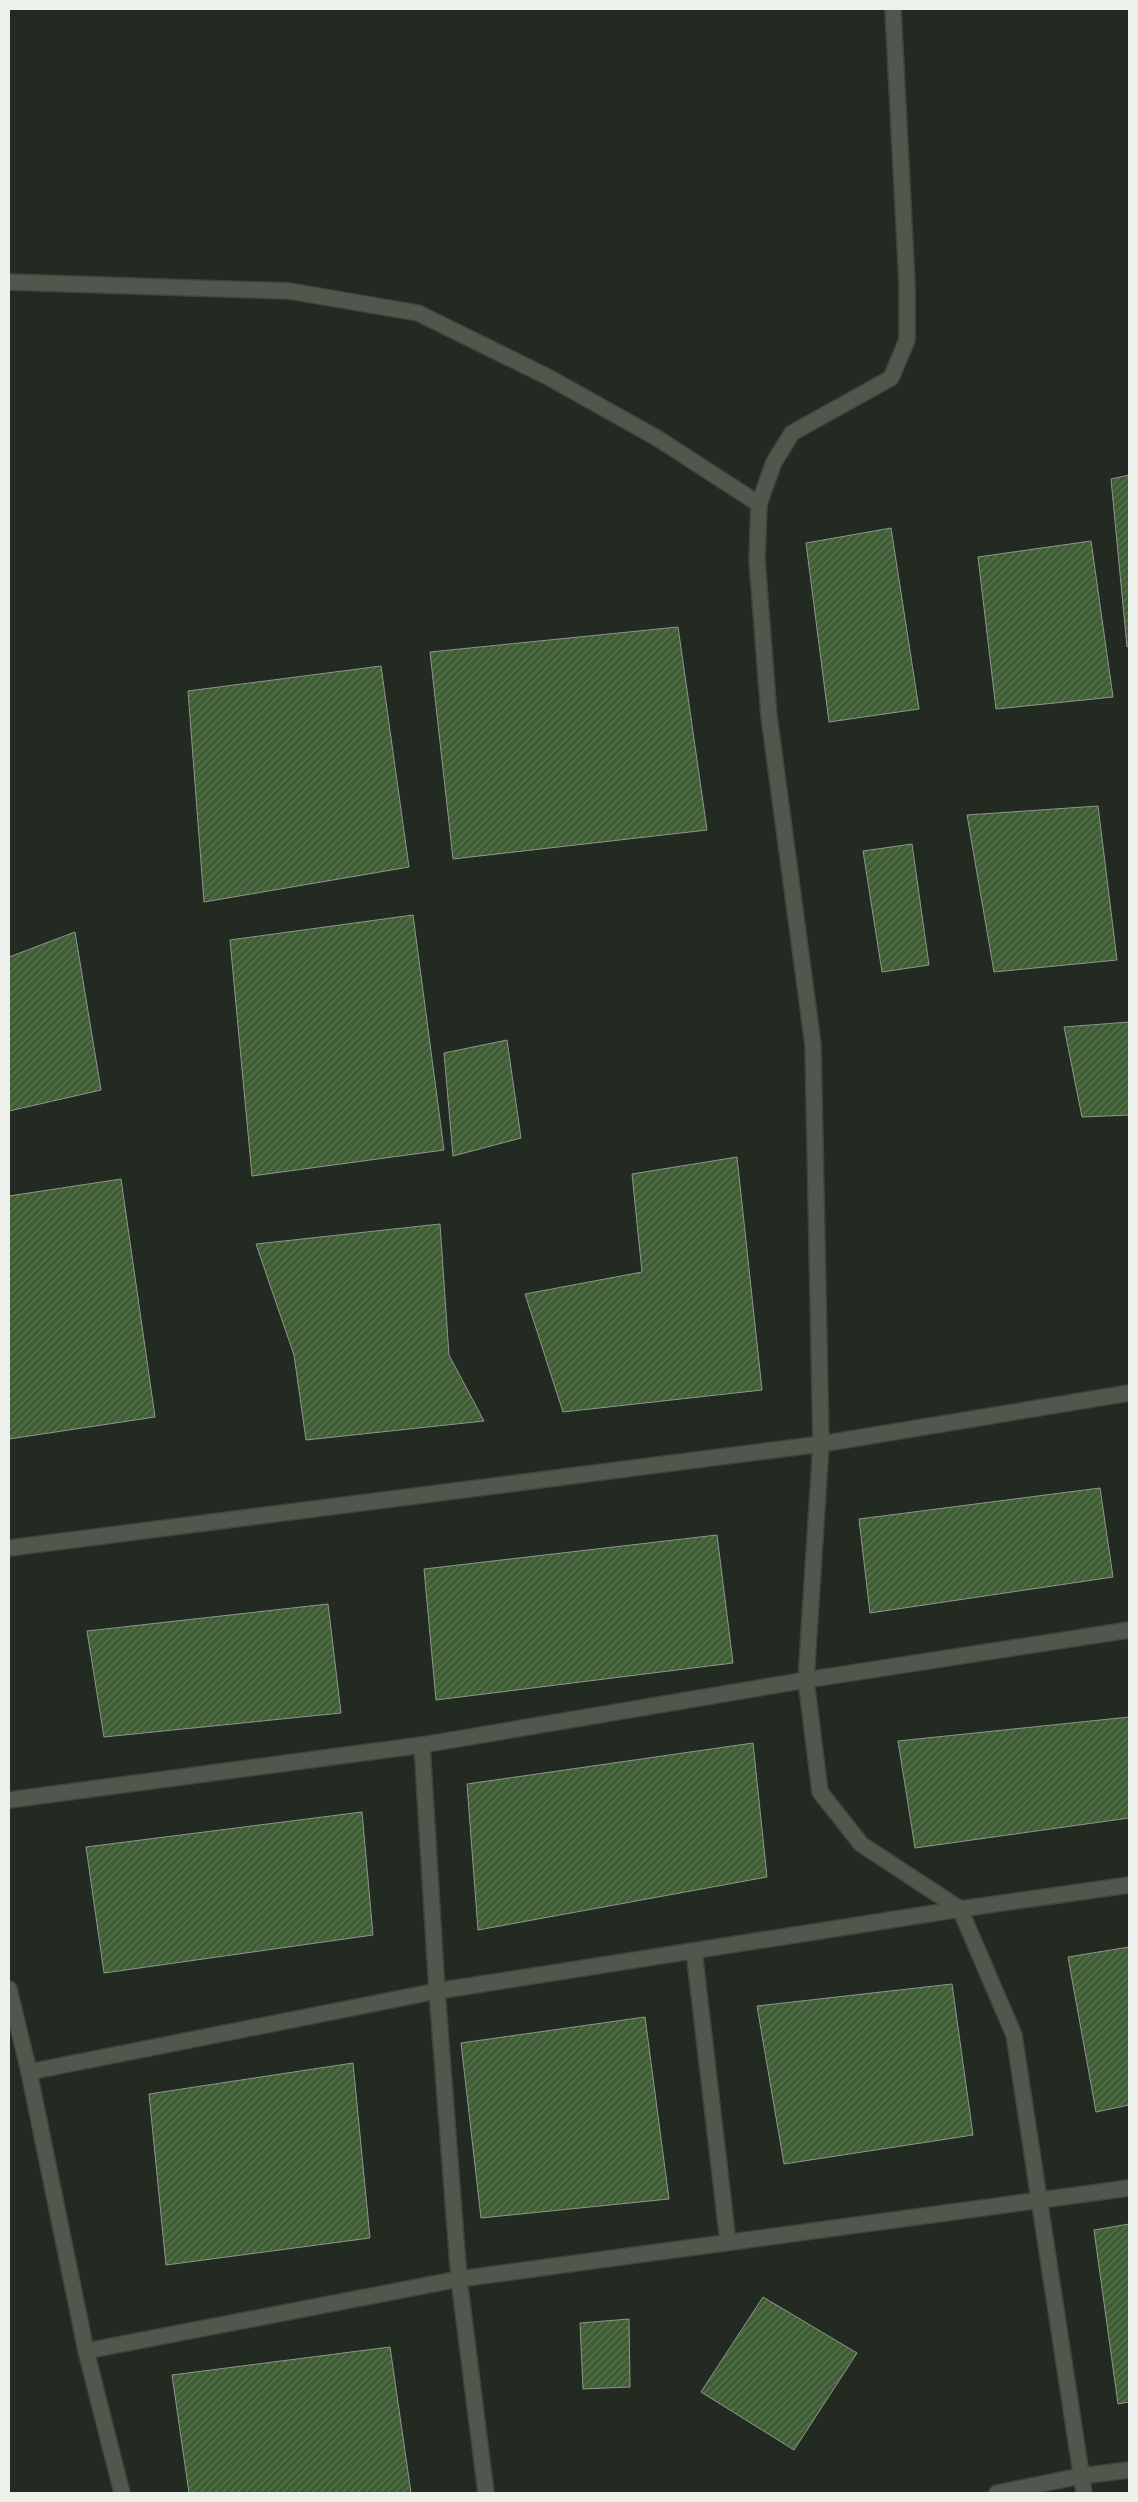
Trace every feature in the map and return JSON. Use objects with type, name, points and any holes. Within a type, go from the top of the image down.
[{"type":"street","points":[[893,9],[907,284],[907,340],[891,378],[792,433],[774,462],[759,504],[757,560],[769,716],[813,1045],[822,1444],[806,1680],[820,1792],[861,1844],[960,1909],[1014,2035],[1084,2493]]},
{"type":"street","points":[[9,282],[289,291],[418,313],[548,377],[657,438],[759,504]]},
{"type":"street","points":[[9,1548],[822,1444],[1129,1393]]},
{"type":"street","points":[[9,1800],[422,1745],[806,1680],[1129,1630]]},
{"type":"street","points":[[422,1745],[437,1991],[458,2279],[486,2493]]},
{"type":"street","points":[[28,2072],[437,1991],[960,1909],[1129,1885]]},
{"type":"street","points":[[694,1951],[728,2242]]},
{"type":"street","points":[[9,1989],[86,2351],[122,2493]]},
{"type":"street","points":[[86,2351],[458,2279],[1129,2188]]},
{"type":"street","points":[[997,2493],[1081,2476],[1129,2470]]},
{"type":"building","points":[[1129,475],[1129,646],[1127,647],[1111,479]]},
{"type":"building","points":[[891,528],[919,709],[829,722],[806,543]]},
{"type":"building","points":[[1091,541],[1113,697],[996,709],[978,557]]},
{"type":"building","points":[[678,627],[707,830],[453,859],[430,652]]},
{"type":"building","points":[[381,666],[409,867],[204,902],[188,691]]},
{"type":"building","points":[[1098,806],[1117,960],[994,972],[967,815]]},
{"type":"building","points":[[912,844],[929,965],[882,972],[863,851]]},
{"type":"building","points":[[413,915],[444,1150],[252,1176],[230,940]]},
{"type":"building","points":[[75,932],[101,1090],[9,1111],[9,957]]},
{"type":"building","points":[[1129,1022],[1129,1115],[1082,1117],[1064,1027]]},
{"type":"building","points":[[507,1040],[521,1138],[453,1156],[444,1053]]},
{"type":"building","points":[[737,1157],[762,1390],[563,1412],[525,1294],[642,1272],[632,1174]]},
{"type":"building","points":[[121,1179],[155,1417],[9,1439],[9,1196]]},
{"type":"building","points":[[440,1224],[449,1355],[484,1421],[306,1440],[294,1355],[256,1244]]},
{"type":"building","points":[[1100,1488],[1113,1577],[870,1613],[859,1519]]},
{"type":"building","points":[[717,1535],[733,1663],[436,1700],[424,1569]]},
{"type":"building","points":[[328,1604],[341,1713],[104,1737],[87,1631]]},
{"type":"building","points":[[1129,1717],[1129,1818],[915,1848],[898,1741]]},
{"type":"building","points":[[753,1743],[767,1877],[478,1930],[467,1784]]},
{"type":"building","points":[[362,1812],[373,1935],[104,1973],[86,1847]]},
{"type":"building","points":[[1129,1947],[1129,2105],[1096,2112],[1068,1957]]},
{"type":"building","points":[[952,1984],[973,2135],[784,2164],[757,2006]]},
{"type":"building","points":[[645,2017],[669,2199],[481,2218],[461,2043]]},
{"type":"building","points":[[353,2063],[370,2238],[166,2265],[149,2094]]},
{"type":"building","points":[[1129,2224],[1129,2402],[1118,2404],[1094,2230]]},
{"type":"building","points":[[763,2297],[857,2353],[794,2450],[701,2392]]},
{"type":"building","points":[[629,2319],[630,2387],[583,2389],[580,2323]]},
{"type":"building","points":[[390,2347],[411,2493],[189,2493],[172,2375]]}]
